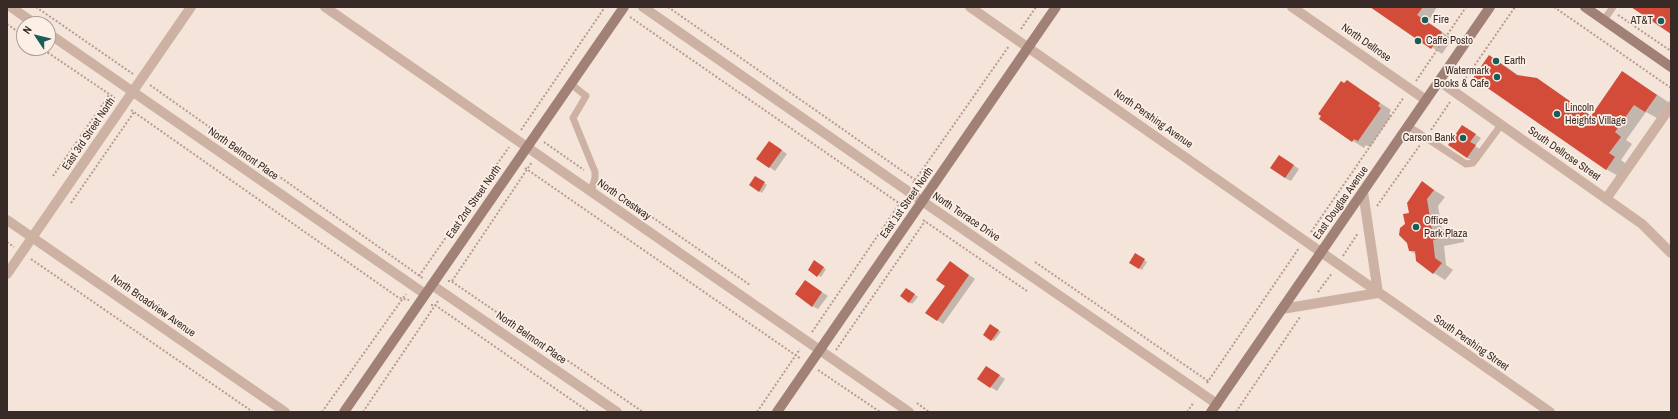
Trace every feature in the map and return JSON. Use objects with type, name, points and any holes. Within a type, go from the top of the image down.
[{"type":"street","points":[[11,7],[24,16]]},
{"type":"street","name":"East 3rd Street North","points":[[7,274],[191,7]]},
{"type":"street","name":"North Crestway","points":[[325,7],[526,148],[909,412]]},
{"type":"street","name":"North Terrace Drive","points":[[644,7],[922,201],[1200,392],[1214,408]]},
{"type":"street","name":"North Pershing Avenue","points":[[970,7],[1322,252]]},
{"type":"street","name":"East 1st Street North","points":[[777,412],[1056,7]]},
{"type":"street","name":"North Dellrose","points":[[1292,7],[1426,100]]},
{"type":"street","name":"East Douglas Avenue","points":[[1214,408],[1490,7]]},
{"type":"street","points":[[1585,7],[1671,66]]},
{"type":"street","name":"East 2nd Street North","points":[[344,412],[622,9]]},
{"type":"street","name":"North Belmont Place","points":[[56,39],[412,285],[422,298]]},
{"type":"street","name":"South Dellrose Street","points":[[1439,81],[1642,224],[1671,253]]},
{"type":"street","points":[[1606,199],[1671,106]]},
{"type":"street","points":[[1282,309],[1378,293],[1362,192]]},
{"type":"street","name":"North Broadview Avenue","points":[[7,220],[285,412]]},
{"type":"street","name":"South Pershing Street","points":[[1322,252],[1378,293],[1550,412]]},
{"type":"street","name":"North Belmont Place","points":[[433,282],[444,293],[617,412]]},
{"type":"lane","points":[[1604,20],[1612,8]]},
{"type":"lane","points":[[570,84],[586,96],[573,118],[595,172],[591,192]]},
{"type":"lane","points":[[1408,126],[1466,164],[1470,165],[1501,125]]},
{"type":"path","points":[[36,7],[141,79],[426,280],[433,282],[451,281],[643,412]]},
{"type":"path","points":[[322,412],[515,140],[605,7]]},
{"type":"path","points":[[668,7],[922,185]]},
{"type":"path","points":[[757,412],[1036,7]]},
{"type":"path","points":[[1187,412],[1466,7]]},
{"type":"path","points":[[1554,7],[1671,88]]},
{"type":"path","points":[[1612,8],[1671,52]]},
{"type":"path","points":[[622,9],[899,204],[1028,292]]},
{"type":"path","points":[[7,24],[16,30]]},
{"type":"path","points":[[53,56],[399,298],[422,298],[589,412]]},
{"type":"path","points":[[54,176],[109,95]]},
{"type":"path","points":[[69,205],[134,112]]},
{"type":"path","points":[[523,127],[750,285]]},
{"type":"path","points":[[363,412],[545,143]]},
{"type":"path","points":[[516,162],[880,412]]},
{"type":"path","points":[[820,372],[925,221]]},
{"type":"path","points":[[7,242],[253,412]]},
{"type":"path","points":[[1035,262],[1208,381]]},
{"type":"building","points":[[1370,7],[1423,7],[1417,15],[1442,32],[1431,49]]},
{"type":"building","name":"AT&T","points":[[1631,7],[1671,7],[1671,34]]},
{"type":"building","name":"Lincoln Heights Village","points":[[1489,55],[1517,75],[1537,78],[1591,116],[1622,71],[1657,95],[1645,112],[1634,105],[1615,132],[1621,137],[1609,153],[1615,157],[1606,170],[1473,78]]},
{"type":"building","points":[[1347,80],[1380,103],[1378,106],[1381,108],[1358,141],[1354,139],[1352,142],[1319,119],[1321,116],[1318,114],[1341,81],[1344,83]]},
{"type":"building","name":"Carson Bank","points":[[1462,125],[1476,134],[1470,142],[1476,145],[1467,158],[1448,145]]},
{"type":"building","points":[[769,141],[782,150],[769,168],[756,159]]},
{"type":"building","points":[[1279,155],[1294,165],[1285,178],[1270,168]]},
{"type":"building","points":[[755,176],[765,182],[759,192],[749,185]]},
{"type":"building","name":"Office Park Plaza","points":[[1422,181],[1434,190],[1427,199],[1432,231],[1451,228],[1453,235],[1433,240],[1435,258],[1442,263],[1433,274],[1416,261],[1415,251],[1409,251],[1407,243],[1399,235],[1400,228],[1405,224],[1403,214],[1409,213],[1407,203]]},
{"type":"building","points":[[1135,253],[1145,259],[1139,269],[1129,263]]},
{"type":"building","points":[[814,260],[824,267],[817,277],[808,270]]},
{"type":"building","points":[[950,261],[969,275],[937,321],[925,313],[945,286],[936,280]]},
{"type":"building","points":[[805,280],[822,292],[812,307],[795,294]]},
{"type":"building","points":[[906,288],[915,294],[909,303],[900,296]]},
{"type":"building","points":[[990,324],[999,330],[991,341],[983,335]]},
{"type":"building","points":[[986,366],[1000,375],[990,388],[977,379]]},
{"type":"place","name":"Fire","points":[[1425,20]]},
{"type":"place","name":"AT&T","points":[[1661,21]]},
{"type":"place","name":"Caffe Posto","points":[[1418,41]]},
{"type":"place","name":"Earth","points":[[1496,61]]},
{"type":"place","name":"Watermark Books & Cafe","points":[[1497,77]]},
{"type":"place","name":"Lincoln Heights Village","points":[[1557,114]]},
{"type":"place","name":"Carson Bank","points":[[1463,138]]},
{"type":"place","name":"Office Park Plaza","points":[[1416,227]]}]
